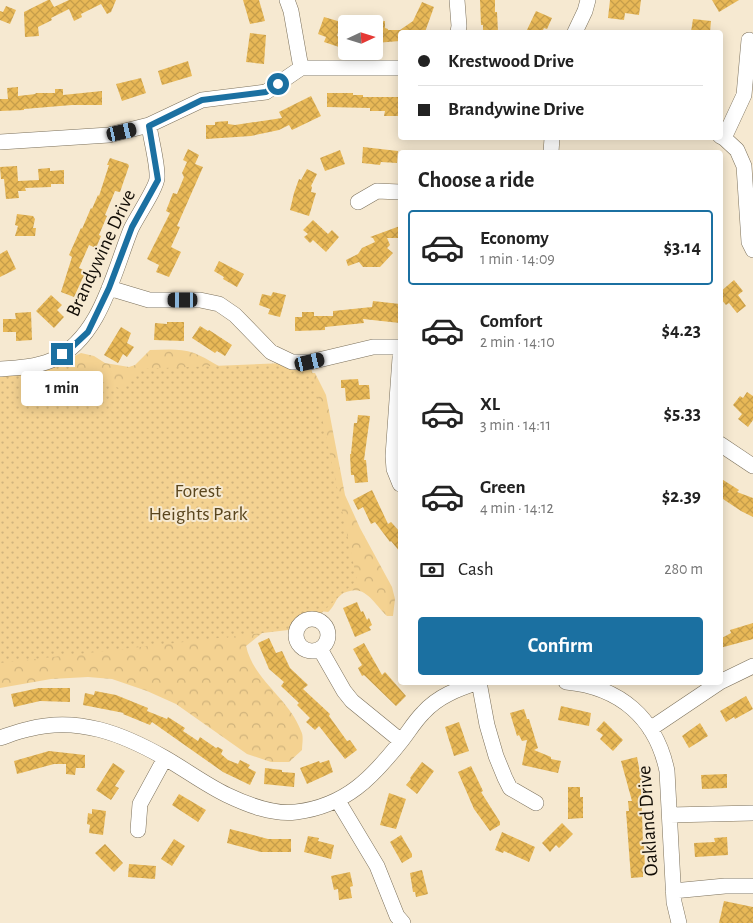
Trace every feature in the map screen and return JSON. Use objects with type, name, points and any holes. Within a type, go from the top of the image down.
[{"type":"street","points":[[287,0],[291,10],[301,68]]},
{"type":"street","points":[[457,0],[458,30]]},
{"type":"street","points":[[576,30],[588,0]]},
{"type":"street","points":[[723,135],[744,95],[749,40]]},
{"type":"street","points":[[0,142],[109,135],[149,126],[202,100],[266,92],[301,68],[398,68]]},
{"type":"street","name":"Brandywine Drive","points":[[0,369],[23,368],[52,360],[72,347],[88,332],[109,288],[132,227],[158,180],[149,126]]},
{"type":"street","points":[[723,138],[737,150],[744,166],[749,242],[753,250]]},
{"type":"street","points":[[358,202],[377,190],[398,192]]},
{"type":"street","points":[[109,288],[149,300],[200,300],[218,304],[235,315],[271,352],[292,362],[310,362],[373,347],[398,347]]},
{"type":"street","points":[[398,386],[393,456],[394,469],[398,479]]},
{"type":"street","points":[[723,446],[753,466]]},
{"type":"street","points":[[320,649],[344,691],[352,701],[401,741]]},
{"type":"street","points":[[723,681],[753,666]]},
{"type":"street","points":[[0,738],[29,728],[54,725],[99,728],[166,758],[218,791],[247,805],[274,811],[295,812],[338,801],[362,784],[401,741],[423,712],[450,692],[470,685]]},
{"type":"street","points":[[480,685],[487,725],[505,778],[510,788],[536,803]]},
{"type":"street","name":"Oakland Drive","points":[[590,685],[619,698],[634,709],[650,729],[664,758],[667,771],[674,902],[680,923]]},
{"type":"street","points":[[650,729],[716,685]]},
{"type":"street","points":[[138,830],[140,804],[166,758]]},
{"type":"street","points":[[338,801],[377,866],[397,916],[403,923]]},
{"type":"street","points":[[670,815],[753,813]]},
{"type":"street","points":[[673,891],[725,886],[753,886]]},
{"type":"green space","name":"Forest Heights Park","points":[[150,350],[189,351],[237,374],[315,373],[326,395],[345,495],[360,528],[392,587],[395,599],[393,616],[387,616],[361,591],[350,591],[339,596],[328,612],[310,610],[271,626],[246,646],[256,669],[296,719],[302,733],[302,750],[289,762],[271,762],[247,754],[176,704],[147,691],[112,679],[88,677],[51,679],[0,688],[0,384],[23,380],[81,353],[94,356],[105,363],[129,367],[135,365]]},
{"type":"green space","name":"Forest Heights Park","points":[[52,360],[121,389],[139,369],[310,362],[357,580],[315,619],[303,621],[297,629],[0,663],[0,369]]},
{"type":"building","points":[[50,0],[54,7],[69,0],[116,0],[111,12],[107,14],[101,4],[81,14],[82,17],[74,21],[69,9],[38,27],[39,36],[25,37],[24,12]]},
{"type":"building","points":[[243,0],[259,0],[265,21],[250,24]]},
{"type":"building","points":[[480,0],[495,0],[498,30],[483,30],[483,25],[481,25]]},
{"type":"building","points":[[610,0],[641,0],[639,15],[625,13],[624,20],[608,18]]},
{"type":"building","points":[[712,0],[739,0],[719,12]]},
{"type":"building","points":[[422,2],[434,7],[426,30],[400,30],[413,21]]},
{"type":"building","points":[[6,6],[16,10],[10,24],[0,20],[0,11],[3,12]]},
{"type":"building","points":[[536,11],[552,18],[547,29],[527,30]]},
{"type":"building","points":[[324,17],[338,21],[338,47],[324,42],[326,37],[318,34]]},
{"type":"building","points":[[693,19],[711,21],[710,30],[691,30]]},
{"type":"building","points":[[383,21],[385,21],[385,28],[388,30],[398,30],[398,41],[383,42]]},
{"type":"building","points":[[250,33],[266,35],[264,64],[246,62]]},
{"type":"building","points":[[188,61],[192,76],[162,85],[158,71]]},
{"type":"building","points":[[141,78],[146,93],[122,101],[116,84]]},
{"type":"building","points":[[18,87],[18,96],[35,93],[55,93],[55,89],[63,89],[63,95],[102,91],[102,105],[72,105],[0,111],[0,99],[8,99],[7,88]]},
{"type":"building","points":[[327,93],[353,93],[353,95],[363,95],[363,97],[398,97],[398,116],[384,116],[385,111],[370,111],[370,108],[327,107]]},
{"type":"building","points":[[311,96],[321,116],[292,130],[289,125],[279,130],[251,136],[206,139],[206,125],[215,125],[215,122],[228,121],[228,124],[235,125],[282,118],[279,112]]},
{"type":"building","points":[[363,147],[398,151],[397,163],[381,162],[380,165],[362,163]]},
{"type":"building","points":[[188,149],[199,155],[195,164],[203,167],[177,226],[180,227],[171,247],[181,252],[169,277],[156,272],[159,265],[147,259],[170,213],[166,211],[173,193],[177,194],[184,177],[182,173],[187,162],[183,160]]},
{"type":"building","points":[[340,150],[345,164],[325,171],[320,158]]},
{"type":"building","points":[[110,158],[129,166],[120,192],[115,191],[105,215],[107,216],[96,248],[89,245],[79,268],[86,271],[74,297],[61,292],[72,257],[69,255],[91,208],[99,196]]},
{"type":"building","points":[[17,166],[18,181],[39,180],[38,169],[50,168],[50,171],[64,170],[64,184],[51,184],[51,187],[25,188],[26,191],[18,191],[19,198],[6,199],[4,179],[1,179],[0,167]]},
{"type":"building","points":[[307,169],[317,174],[311,186],[311,192],[316,193],[309,216],[290,210],[299,179],[301,180]]},
{"type":"building","points":[[17,214],[33,216],[35,219],[33,228],[36,228],[35,236],[15,236],[18,226],[15,225]]},
{"type":"building","points":[[313,220],[328,234],[332,230],[339,237],[326,252],[313,240],[310,243],[304,237],[308,234],[303,230]]},
{"type":"building","points":[[398,227],[398,238],[387,238],[390,245],[387,248],[393,253],[380,267],[363,267],[359,262],[348,266],[346,260],[358,254],[362,248],[375,242],[370,237]]},
{"type":"building","points":[[7,250],[16,269],[0,277],[0,254]]},
{"type":"building","points":[[219,261],[244,274],[237,287],[214,271]]},
{"type":"building","points":[[734,280],[743,291],[738,295],[746,306],[737,313],[729,303],[726,305],[723,302],[723,289]]},
{"type":"building","points":[[273,292],[286,295],[280,317],[268,314],[270,309],[259,305],[262,294],[271,296]]},
{"type":"building","points":[[51,295],[62,305],[57,310],[64,317],[54,328],[36,311]]},
{"type":"building","points":[[373,301],[398,304],[398,323],[363,319],[364,323],[325,327],[325,330],[295,331],[295,317],[302,317],[302,312],[314,312],[314,316],[333,316],[333,311],[372,307]]},
{"type":"building","points":[[31,312],[32,340],[16,341],[16,332],[3,332],[3,319],[16,319],[15,313]]},
{"type":"building","points":[[167,322],[184,322],[184,341],[154,340],[155,323],[167,324]]},
{"type":"building","points":[[200,326],[232,345],[225,356],[217,351],[215,353],[192,338]]},
{"type":"building","points":[[121,327],[131,333],[127,343],[134,347],[127,357],[123,354],[118,363],[104,355]]},
{"type":"building","points":[[358,379],[359,385],[369,385],[370,399],[346,401],[345,388],[341,388],[341,380]]},
{"type":"building","points":[[747,392],[753,396],[753,420],[748,427],[738,419],[742,414],[733,405],[740,396],[743,398]]},
{"type":"building","points":[[358,415],[370,416],[364,460],[366,460],[368,482],[355,483],[354,475],[351,475],[350,454],[354,423],[357,423]]},
{"type":"building","points":[[723,480],[739,490],[737,492],[753,498],[753,517],[723,499]]},
{"type":"building","points":[[372,490],[388,524],[391,522],[398,530],[398,550],[375,522],[371,524],[363,507],[358,510],[353,500]]},
{"type":"building","points":[[357,602],[361,612],[363,611],[367,620],[369,618],[372,625],[369,627],[371,630],[355,637],[343,608]]},
{"type":"building","points":[[753,623],[753,639],[723,647],[723,637],[731,633],[730,630]]},
{"type":"building","points":[[269,638],[276,653],[282,651],[290,668],[308,685],[303,689],[330,714],[329,716],[347,741],[350,740],[357,750],[345,759],[319,726],[315,730],[306,722],[310,718],[297,705],[299,703],[281,686],[284,682],[269,669],[258,643]]},
{"type":"building","points":[[364,643],[382,675],[385,672],[406,696],[396,706],[364,675],[362,676],[358,668],[362,665],[353,649]]},
{"type":"building","points":[[39,688],[70,688],[70,702],[40,701],[14,707],[11,694]]},
{"type":"building","points":[[95,691],[116,695],[148,708],[147,711],[167,719],[168,717],[185,728],[183,731],[198,741],[200,737],[216,748],[218,747],[223,750],[221,754],[228,760],[238,764],[240,760],[250,765],[248,768],[256,772],[250,785],[223,772],[152,722],[150,725],[124,713],[83,705],[85,693],[94,695]]},
{"type":"building","points":[[746,696],[753,709],[726,722],[720,711]]},
{"type":"building","points":[[561,706],[591,713],[589,726],[558,720]]},
{"type":"building","points":[[524,709],[538,748],[534,750],[551,757],[551,759],[561,761],[558,773],[522,765],[527,740],[522,741],[519,735],[517,736],[510,713]]},
{"type":"building","points":[[604,721],[623,740],[613,751],[600,739],[603,735],[596,730]]},
{"type":"building","points":[[459,722],[469,751],[454,756],[445,727]]},
{"type":"building","points":[[700,723],[708,736],[689,748],[682,736]]},
{"type":"building","points":[[49,751],[85,755],[85,768],[76,768],[75,775],[66,774],[66,764],[54,764],[17,774],[14,761]]},
{"type":"building","points":[[637,757],[643,787],[641,788],[645,868],[643,868],[643,877],[631,878],[626,811],[629,811],[628,801],[632,801],[621,761]]},
{"type":"building","points":[[329,760],[333,772],[307,784],[300,768],[319,761],[320,763]]},
{"type":"building","points":[[422,762],[434,771],[417,794],[406,785]]},
{"type":"building","points":[[113,763],[125,771],[115,786],[119,788],[111,800],[96,790]]},
{"type":"building","points":[[471,766],[483,791],[481,792],[500,822],[500,825],[490,831],[474,809],[458,772]]},
{"type":"building","points":[[265,768],[295,773],[294,787],[264,784]]},
{"type":"building","points":[[727,774],[727,788],[702,789],[701,775]]},
{"type":"building","points":[[568,787],[580,787],[580,797],[583,797],[583,818],[568,819]]},
{"type":"building","points":[[389,793],[406,799],[396,829],[380,825]]},
{"type":"building","points":[[179,794],[206,810],[198,822],[172,805]]},
{"type":"building","points":[[92,809],[106,811],[103,835],[89,833],[90,825],[87,824],[88,813],[92,814]]},
{"type":"building","points":[[562,823],[573,834],[559,848],[556,845],[550,852],[542,843]]},
{"type":"building","points":[[230,829],[268,839],[291,839],[291,852],[261,852],[227,843]]},
{"type":"building","points":[[502,832],[535,847],[529,862],[504,851],[503,853],[495,850]]},
{"type":"building","points":[[401,835],[412,854],[412,857],[402,863],[390,842]]},
{"type":"building","points":[[308,836],[319,838],[318,841],[334,845],[331,859],[304,852]]},
{"type":"building","points":[[727,837],[728,855],[695,857],[694,843],[715,842],[714,838]]},
{"type":"building","points":[[174,839],[185,846],[172,866],[161,859]]},
{"type":"building","points":[[105,844],[123,863],[114,872],[95,853]]},
{"type":"building","points":[[129,864],[156,866],[155,879],[128,877]]},
{"type":"building","points":[[422,870],[428,894],[416,897],[415,892],[413,892],[410,873]]},
{"type":"building","points":[[350,872],[353,886],[350,887],[352,898],[339,900],[338,889],[334,890],[331,876]]},
{"type":"building","points":[[724,901],[753,907],[753,923],[719,923]]},
{"type":"route","points":[[62,354],[88,332],[109,288],[132,227],[158,180],[149,126],[202,100],[266,92],[278,84]]}]
